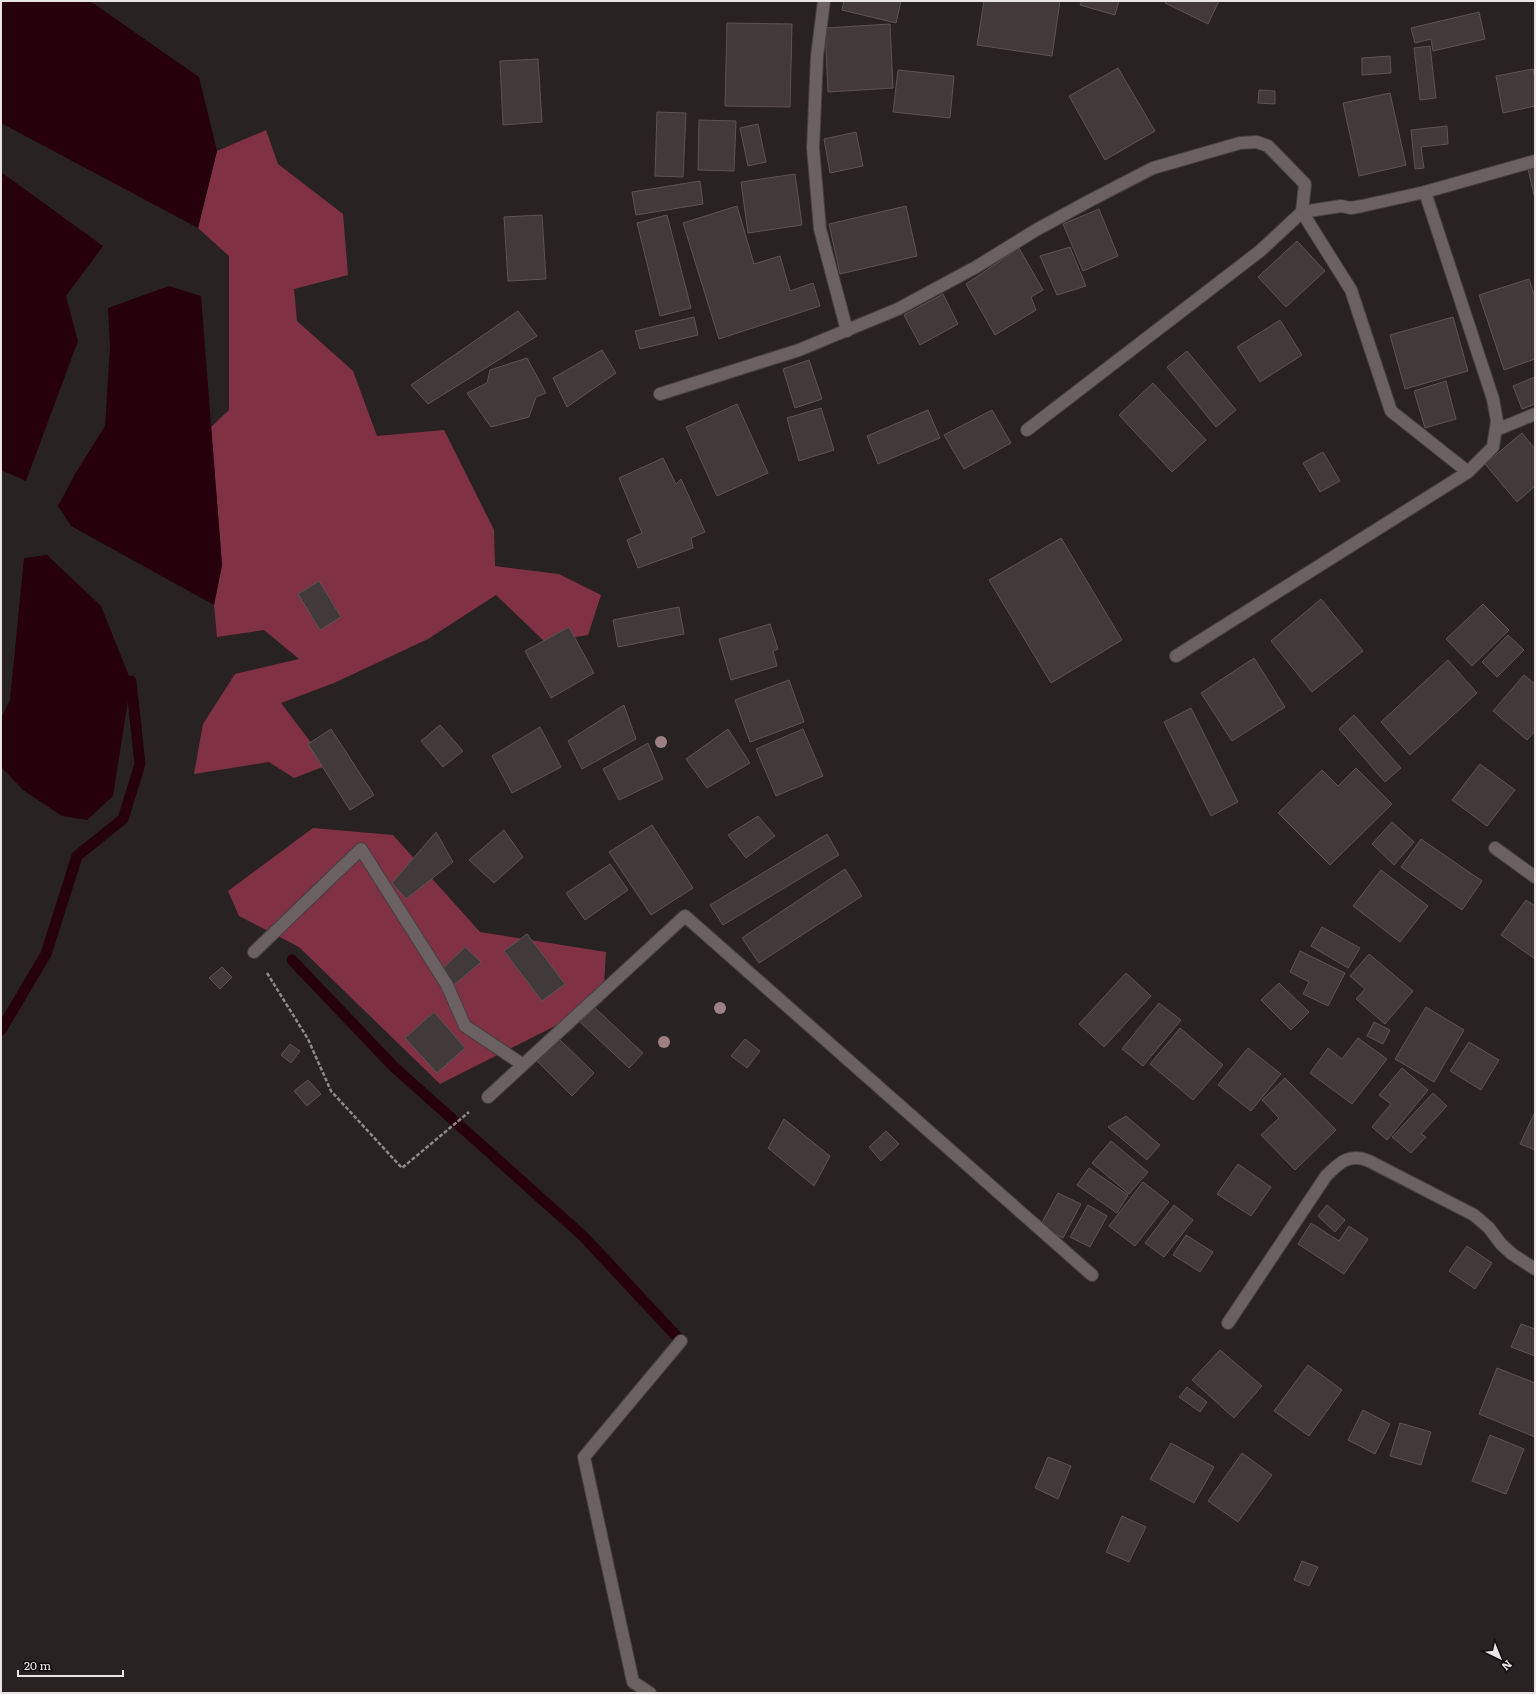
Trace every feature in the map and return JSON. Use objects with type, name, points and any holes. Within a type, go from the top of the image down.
[{"type":"street","points":[[824,1],[817,56],[813,148],[820,229],[847,331]]},
{"type":"street","points":[[660,394],[799,350],[898,309],[976,267],[1063,215],[1152,168],[1240,143],[1258,142],[1268,146],[1305,184],[1302,212],[1351,290],[1391,411],[1468,472]]},
{"type":"street","points":[[1027,430],[1260,252],[1302,212],[1341,206],[1351,208],[1362,206],[1425,192],[1535,161]]},
{"type":"street","points":[[1176,656],[1468,472],[1493,446],[1497,421],[1493,399],[1425,192]]},
{"type":"street","points":[[1496,430],[1535,414]]},
{"type":"street","points":[[1494,848],[1535,877]]},
{"type":"street","points":[[254,952],[361,849],[447,985],[465,1026],[522,1064]]},
{"type":"street","points":[[488,1097],[522,1064],[685,916],[1092,1275]]},
{"type":"street","points":[[1228,1323],[1326,1176],[1346,1159],[1359,1157],[1370,1161],[1474,1215],[1490,1228],[1501,1244],[1512,1254],[1535,1269]]},
{"type":"street","points":[[650,1693],[633,1682],[584,1457],[681,1341]]},
{"type":"path","points":[[254,952],[308,1039],[331,1091],[402,1168],[488,1097]]},
{"type":"shaded area","points":[[1,1],[90,1],[199,77],[217,151],[198,228],[1,123]]},
{"type":"shaded area","points":[[266,130],[278,164],[343,214],[348,275],[294,289],[297,321],[353,371],[377,436],[444,430],[494,530],[495,566],[559,574],[601,595],[588,635],[545,642],[496,595],[428,639],[334,683],[281,703],[328,765],[294,778],[269,762],[194,774],[203,724],[235,674],[299,659],[264,630],[217,637],[214,605],[222,565],[211,427],[229,410],[229,256],[198,228],[217,151]]},
{"type":"shaded area","points":[[1,172],[103,246],[66,296],[78,341],[26,481],[1,470]]},
{"type":"shaded area","points":[[169,286],[201,296],[222,565],[214,605],[71,526],[58,506],[75,474],[105,426],[110,346],[108,308]]},
{"type":"shaded area","points":[[47,555],[101,606],[131,681],[113,796],[87,820],[62,816],[23,790],[1,767],[1,718],[10,700],[24,558]]},
{"type":"shaded area","points":[[313,828],[393,835],[480,932],[606,952],[603,1002],[440,1084],[299,947],[239,916],[228,891]]},
{"type":"building","points":[[844,1],[901,1],[896,23],[842,10]]},
{"type":"building","points":[[984,1],[1060,1],[1052,56],[977,45]]},
{"type":"building","points":[[1082,1],[1119,1],[1115,15],[1080,5]]},
{"type":"building","points":[[1166,1],[1219,1],[1208,24],[1165,3]]},
{"type":"building","points":[[1479,12],[1485,39],[1433,51],[1431,39],[1415,43],[1411,28]]},
{"type":"building","points":[[727,23],[792,24],[790,107],[725,106]]},
{"type":"building","points":[[890,24],[893,88],[828,92],[825,28]]},
{"type":"building","points":[[1430,46],[1436,98],[1420,100],[1414,48]]},
{"type":"building","points":[[1390,56],[1391,73],[1362,75],[1362,58]]},
{"type":"building","points":[[538,59],[542,122],[503,125],[500,61]]},
{"type":"building","points":[[1118,68],[1155,131],[1105,160],[1069,96]]},
{"type":"building","points":[[1533,69],[1535,78],[1535,106],[1503,113],[1496,76]]},
{"type":"building","points":[[898,70],[954,76],[950,118],[893,112]]},
{"type":"building","points":[[1259,90],[1275,91],[1275,104],[1258,103]]},
{"type":"building","points":[[1390,93],[1406,165],[1359,176],[1343,103]]},
{"type":"building","points":[[657,112],[686,113],[683,177],[655,176]]},
{"type":"building","points":[[699,120],[736,121],[734,171],[698,170]]},
{"type":"building","points":[[758,124],[766,162],[748,166],[740,128]]},
{"type":"building","points":[[1447,126],[1448,144],[1421,147],[1424,168],[1415,169],[1411,130]]},
{"type":"building","points":[[856,132],[863,166],[830,173],[824,139]]},
{"type":"building","points":[[1535,167],[1535,199],[1528,169]]},
{"type":"building","points":[[795,174],[802,225],[748,233],[741,182]]},
{"type":"building","points":[[700,181],[703,204],[636,215],[632,192]]},
{"type":"building","points":[[737,206],[754,264],[780,256],[790,291],[813,283],[820,306],[719,339],[683,223]]},
{"type":"building","points":[[906,206],[917,256],[840,274],[829,224]]},
{"type":"building","points":[[1099,209],[1118,256],[1083,271],[1063,224]]},
{"type":"building","points":[[542,215],[546,279],[508,281],[504,217]]},
{"type":"building","points":[[667,215],[691,308],[660,316],[637,223]]},
{"type":"building","points":[[1297,241],[1325,271],[1286,307],[1258,277]]},
{"type":"building","points":[[1070,247],[1086,286],[1057,295],[1040,256]]},
{"type":"building","points":[[1019,248],[1043,290],[1031,297],[1036,310],[995,335],[966,284]]},
{"type":"building","points":[[1529,279],[1535,298],[1535,359],[1504,370],[1479,295]]},
{"type":"building","points":[[943,294],[958,324],[920,345],[904,315]]},
{"type":"building","points":[[518,311],[537,336],[428,404],[411,385]]},
{"type":"building","points":[[694,317],[698,335],[640,349],[635,331]]},
{"type":"building","points":[[1453,317],[1468,371],[1405,389],[1390,335]]},
{"type":"building","points":[[1280,320],[1302,355],[1260,382],[1237,347]]},
{"type":"building","points":[[602,350],[616,373],[567,407],[553,378]]},
{"type":"building","points":[[1187,351],[1236,410],[1216,427],[1167,367]]},
{"type":"building","points":[[527,358],[546,393],[536,397],[529,417],[491,427],[467,393],[487,383],[490,370]]},
{"type":"building","points":[[809,360],[822,399],[795,408],[783,369]]},
{"type":"building","points":[[1535,377],[1535,404],[1522,409],[1513,386]]},
{"type":"building","points":[[1446,381],[1456,419],[1425,428],[1414,391]]},
{"type":"building","points":[[1153,383],[1206,440],[1172,472],[1119,415]]},
{"type":"building","points":[[737,404],[768,473],[717,496],[686,427]]},
{"type":"building","points":[[821,408],[834,450],[799,461],[787,418]]},
{"type":"building","points":[[928,410],[940,438],[878,464],[867,436]]},
{"type":"building","points":[[992,410],[1011,443],[964,469],[944,435]]},
{"type":"building","points":[[1522,433],[1535,449],[1535,486],[1517,502],[1485,464]]},
{"type":"building","points":[[1323,452],[1340,481],[1320,492],[1303,463]]},
{"type":"building","points":[[663,458],[676,484],[681,479],[705,532],[691,538],[693,548],[638,568],[627,540],[642,533],[619,478]]},
{"type":"building","points":[[1061,538],[1122,640],[1051,683],[989,580]]},
{"type":"building","points":[[319,581],[341,617],[320,630],[298,594]]},
{"type":"building","points":[[1321,599],[1363,651],[1312,692],[1271,641]]},
{"type":"building","points":[[1483,604],[1509,630],[1472,666],[1446,639]]},
{"type":"building","points":[[679,607],[684,634],[618,647],[613,620]]},
{"type":"building","points":[[770,624],[778,649],[773,651],[777,666],[731,680],[719,639]]},
{"type":"building","points":[[569,627],[594,673],[551,698],[525,651]]},
{"type":"building","points":[[1508,635],[1524,650],[1497,677],[1482,662]]},
{"type":"building","points":[[1254,658],[1285,707],[1232,741],[1201,693]]},
{"type":"building","points":[[1448,660],[1477,693],[1410,755],[1381,722]]},
{"type":"building","points":[[1524,675],[1535,684],[1535,731],[1527,740],[1493,711]]},
{"type":"building","points":[[789,680],[804,722],[750,742],[735,700]]},
{"type":"building","points":[[624,705],[636,739],[582,769],[568,741]]},
{"type":"building","points":[[1191,708],[1238,802],[1211,816],[1164,722]]},
{"type":"building","points":[[1354,715],[1401,768],[1385,782],[1339,729]]},
{"type":"building","points":[[440,725],[463,751],[443,767],[421,741]]},
{"type":"building","points":[[540,727],[561,767],[512,793],[492,756]]},
{"type":"building","points":[[331,729],[374,795],[350,810],[308,744]]},
{"type":"building","points":[[728,729],[750,763],[707,788],[686,759]]},
{"type":"building","points":[[803,729],[823,776],[776,796],[756,749]]},
{"type":"building","points":[[648,743],[663,779],[619,800],[603,769]]},
{"type":"building","points":[[1480,764],[1515,790],[1487,826],[1452,800]]},
{"type":"building","points":[[1356,768],[1392,804],[1330,865],[1278,813],[1322,770],[1338,786]]},
{"type":"building","points":[[758,816],[775,836],[746,858],[728,835]]},
{"type":"building","points":[[1392,822],[1414,842],[1394,865],[1372,844]]},
{"type":"building","points":[[652,825],[693,888],[651,915],[609,852]]},
{"type":"building","points":[[504,830],[523,857],[494,883],[469,860]]},
{"type":"building","points":[[436,832],[453,862],[406,899],[392,883]]},
{"type":"building","points":[[827,834],[839,855],[723,925],[710,905]]},
{"type":"building","points":[[1421,839],[1482,881],[1462,910],[1401,867]]},
{"type":"building","points":[[610,864],[628,890],[585,920],[566,893]]},
{"type":"building","points":[[845,869],[862,896],[759,963],[742,938]]},
{"type":"building","points":[[1381,870],[1428,906],[1400,942],[1353,906]]},
{"type":"building","points":[[1526,900],[1535,906],[1535,959],[1501,935]]},
{"type":"building","points":[[1322,927],[1360,948],[1348,968],[1311,946]]},
{"type":"building","points":[[527,934],[565,984],[542,1001],[504,951]]},
{"type":"building","points":[[465,947],[481,962],[454,985],[440,971]]},
{"type":"building","points":[[1300,951],[1345,973],[1328,1006],[1303,994],[1309,982],[1290,972]]},
{"type":"building","points":[[1369,954],[1413,991],[1385,1024],[1356,999],[1365,989],[1350,976]]},
{"type":"building","points":[[222,967],[232,977],[220,989],[209,978]]},
{"type":"building","points":[[1126,973],[1151,996],[1104,1047],[1079,1024]]},
{"type":"building","points":[[1279,983],[1309,1012],[1291,1030],[1261,1000]]},
{"type":"building","points":[[1159,1003],[1181,1020],[1143,1066],[1122,1049]]},
{"type":"building","points":[[593,1006],[643,1053],[629,1068],[579,1021]]},
{"type":"building","points":[[1426,1007],[1464,1030],[1434,1082],[1395,1059]]},
{"type":"building","points":[[434,1012],[465,1048],[437,1073],[405,1038]]},
{"type":"building","points":[[1374,1022],[1390,1030],[1383,1044],[1367,1036]]},
{"type":"building","points":[[1180,1028],[1223,1065],[1193,1100],[1150,1064]]},
{"type":"building","points":[[557,1037],[594,1073],[572,1096],[535,1059]]},
{"type":"building","points":[[1358,1038],[1387,1059],[1352,1104],[1310,1073],[1328,1048],[1342,1059]]},
{"type":"building","points":[[745,1039],[760,1051],[747,1068],[731,1056]]},
{"type":"building","points":[[1469,1042],[1499,1060],[1481,1090],[1450,1071]]},
{"type":"building","points":[[290,1044],[300,1051],[291,1063],[281,1055]]},
{"type":"building","points":[[1248,1048],[1281,1074],[1251,1111],[1218,1085]]},
{"type":"building","points":[[1402,1068],[1428,1090],[1387,1140],[1372,1127],[1391,1104],[1379,1095]]},
{"type":"building","points":[[1285,1078],[1336,1130],[1295,1170],[1261,1135],[1279,1118],[1262,1100]]},
{"type":"building","points":[[308,1080],[321,1094],[307,1106],[294,1091]]},
{"type":"building","points":[[1433,1093],[1447,1106],[1421,1134],[1426,1137],[1411,1153],[1392,1137]]},
{"type":"building","points":[[1535,1112],[1535,1150],[1520,1144]]},
{"type":"building","points":[[1126,1116],[1160,1145],[1147,1160],[1108,1127]]},
{"type":"building","points":[[784,1119],[830,1156],[814,1186],[768,1148]]},
{"type":"building","points":[[886,1131],[899,1144],[881,1161],[869,1147]]},
{"type":"building","points":[[1111,1141],[1148,1172],[1129,1194],[1092,1163]]},
{"type":"building","points":[[1238,1164],[1271,1187],[1251,1216],[1217,1194]]},
{"type":"building","points":[[1089,1168],[1128,1195],[1117,1213],[1077,1185]]},
{"type":"building","points":[[1143,1182],[1169,1202],[1135,1246],[1109,1226]]},
{"type":"building","points":[[1058,1193],[1081,1204],[1063,1238],[1040,1226]]},
{"type":"building","points":[[1088,1205],[1107,1216],[1090,1247],[1070,1237]]},
{"type":"building","points":[[1174,1205],[1193,1220],[1164,1257],[1145,1243]]},
{"type":"building","points":[[1327,1205],[1345,1220],[1335,1232],[1318,1216]]},
{"type":"building","points":[[1311,1223],[1339,1241],[1349,1226],[1368,1239],[1344,1274],[1298,1244]]},
{"type":"building","points":[[1186,1235],[1213,1252],[1200,1272],[1173,1255]]},
{"type":"building","points":[[1467,1246],[1492,1263],[1475,1289],[1449,1271]]},
{"type":"building","points":[[1521,1324],[1535,1329],[1535,1356],[1511,1347]]},
{"type":"building","points":[[1220,1350],[1262,1386],[1234,1418],[1192,1380]]},
{"type":"building","points":[[1308,1365],[1342,1390],[1309,1436],[1274,1411]]},
{"type":"building","points":[[1497,1368],[1535,1383],[1535,1437],[1479,1414]]},
{"type":"building","points":[[1187,1387],[1207,1402],[1200,1412],[1179,1397]]},
{"type":"building","points":[[1363,1410],[1390,1424],[1375,1454],[1348,1440]]},
{"type":"building","points":[[1400,1423],[1431,1432],[1421,1465],[1390,1456]]},
{"type":"building","points":[[1490,1435],[1524,1449],[1506,1494],[1472,1481]]},
{"type":"building","points":[[1171,1443],[1214,1467],[1194,1503],[1150,1479]]},
{"type":"building","points":[[1242,1453],[1272,1475],[1238,1522],[1208,1501]]},
{"type":"building","points":[[1048,1457],[1071,1466],[1058,1499],[1035,1488]]},
{"type":"building","points":[[1122,1516],[1146,1527],[1129,1562],[1106,1552]]},
{"type":"building","points":[[1302,1561],[1318,1567],[1309,1586],[1294,1580]]},
{"type":"waterway","points":[[1,1030],[46,954],[77,856],[123,819],[140,764],[131,681]]},
{"type":"waterway","points":[[292,960],[394,1067],[583,1236],[681,1341]]}]
